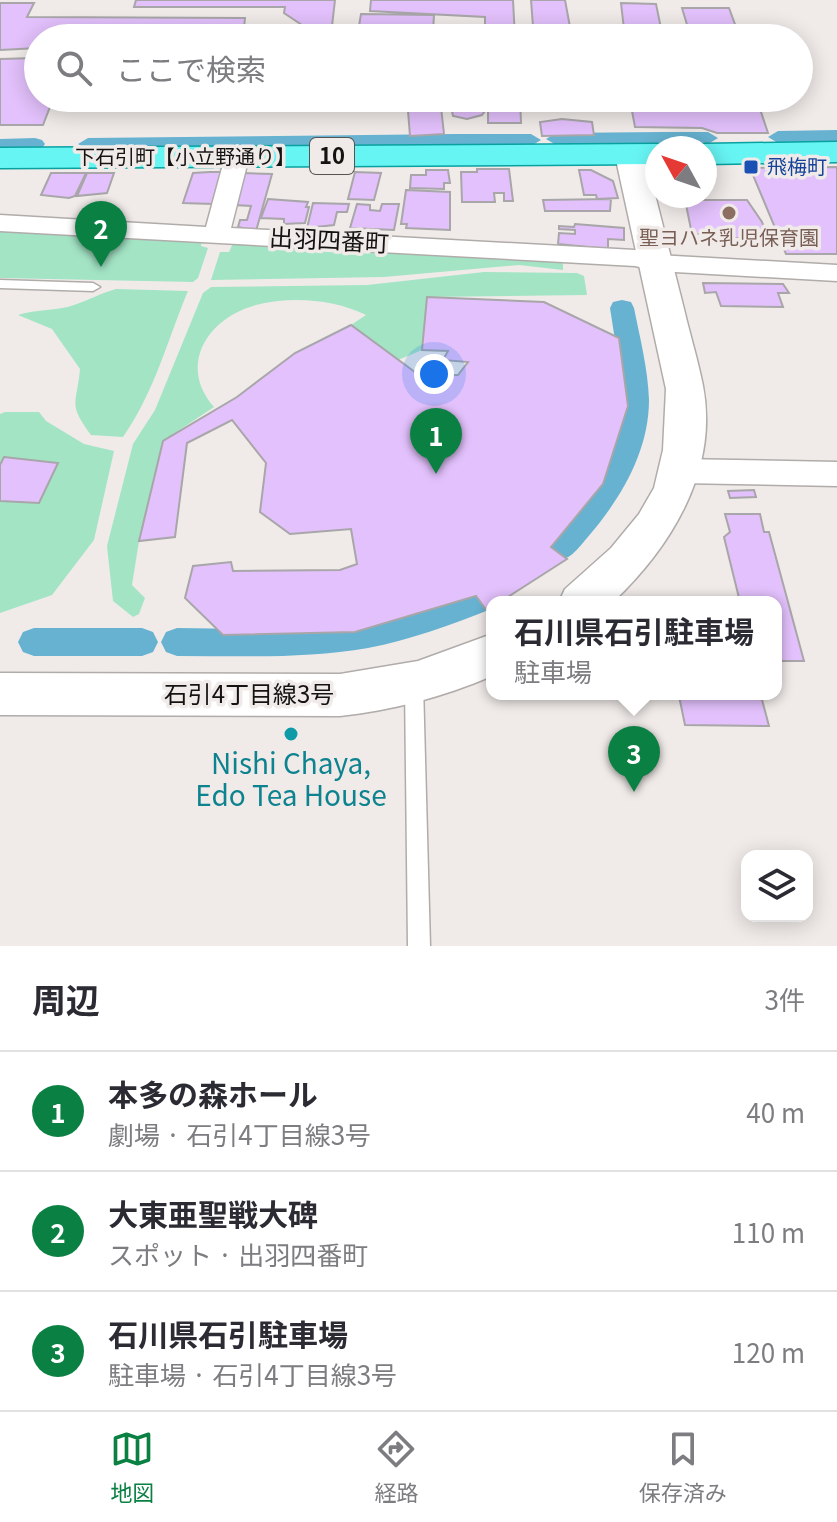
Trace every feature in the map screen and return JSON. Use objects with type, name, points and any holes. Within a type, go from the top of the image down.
[{"type":"main road","points":[[717,154],[837,152]]},
{"type":"main road","name":"下石引町【小立野通り】","points":[[0,158],[644,154]]},
{"type":"street","points":[[588,596],[615,573],[635,550],[669,498],[679,471],[685,422],[685,389],[657,263],[644,154]]},
{"type":"street","points":[[216,235],[237,157]]},
{"type":"street","name":"出羽四番町","points":[[0,223],[635,258],[657,263],[837,273]]},
{"type":"street","points":[[679,471],[837,474]]},
{"type":"street","name":"石引4丁目線3号","points":[[0,694],[340,695],[389,690],[486,656]]},
{"type":"lane","points":[[0,284],[93,287]]},
{"type":"lane","points":[[414,683],[419,946]]},
{"type":"green space","points":[[0,227],[202,239],[201,246],[208,248],[198,278],[193,282],[0,278]]},
{"type":"green space","points":[[234,241],[563,260],[563,270],[519,265],[384,277],[211,280],[220,252],[229,252]]},
{"type":"green space","points":[[484,272],[577,273],[584,276],[587,295],[427,297],[422,350],[398,360],[351,325],[366,315],[340,305],[297,300],[269,302],[239,311],[224,321],[203,345],[198,360],[203,391],[214,407],[163,441],[139,541],[132,585],[145,598],[139,614],[133,617],[113,601],[107,546],[133,444],[155,410],[203,293],[211,287],[367,285]]},
{"type":"green space","points":[[116,289],[188,291],[152,384],[123,437],[91,435],[75,403],[80,369],[52,329],[18,315],[67,307]]},
{"type":"green space","points":[[39,412],[46,421],[84,444],[114,451],[94,540],[52,595],[0,613],[0,414]]},
{"type":"building","points":[[136,0],[335,0],[332,24],[300,24],[284,13],[285,7],[134,7]]},
{"type":"building","points":[[371,0],[513,0],[514,24],[485,24],[485,17],[370,11]]},
{"type":"building","points":[[531,0],[565,0],[569,24],[533,24]]},
{"type":"building","points":[[0,3],[34,3],[27,17],[245,18],[244,24],[24,24],[24,49],[0,50]]},
{"type":"building","points":[[621,3],[656,4],[660,24],[623,24]]},
{"type":"building","points":[[682,8],[729,8],[735,24],[687,24]]},
{"type":"building","points":[[361,14],[434,15],[433,24],[359,24]]},
{"type":"building","points":[[24,58],[24,112],[48,112],[43,125],[0,125],[0,59]]},
{"type":"building","points":[[408,112],[442,112],[444,134],[410,136]]},
{"type":"building","points":[[452,112],[484,112],[467,119],[453,116]]},
{"type":"building","points":[[488,112],[521,112],[521,123],[488,123]]},
{"type":"building","points":[[632,112],[761,112],[768,133],[717,133],[702,128],[635,127]]},
{"type":"building","points":[[562,119],[592,122],[594,135],[542,136],[540,122]]},
{"type":"building","points":[[837,167],[837,254],[786,254],[750,168]]},
{"type":"building","points":[[477,169],[509,169],[513,201],[504,201],[504,193],[494,193],[495,202],[462,202],[461,172],[477,172]]},
{"type":"building","points":[[426,170],[448,170],[450,183],[444,183],[444,189],[410,188],[411,175],[426,175]]},
{"type":"building","points":[[579,170],[591,170],[613,181],[618,198],[597,199],[596,195],[584,195]]},
{"type":"building","points":[[223,172],[213,204],[183,203],[193,173]]},
{"type":"building","points":[[355,172],[381,173],[374,200],[348,199]]},
{"type":"building","points":[[51,173],[86,173],[75,196],[69,198],[41,195]]},
{"type":"building","points":[[87,173],[114,173],[107,193],[77,196]]},
{"type":"building","points":[[243,173],[272,174],[256,231],[238,227],[240,220],[247,220],[251,206],[234,205]]},
{"type":"building","points":[[406,190],[450,192],[450,230],[406,228],[407,224],[401,224]]},
{"type":"building","points":[[268,199],[308,202],[305,223],[284,224],[284,219],[261,218]]},
{"type":"building","points":[[611,199],[610,211],[545,211],[543,200]]},
{"type":"building","points":[[717,200],[747,200],[762,222],[771,247],[767,248],[767,243],[751,242],[748,238],[733,238],[730,234],[692,234],[687,208],[717,208]]},
{"type":"building","points":[[313,203],[349,204],[347,212],[337,212],[334,225],[307,228]]},
{"type":"building","points":[[357,204],[370,205],[370,210],[380,211],[382,204],[399,204],[394,230],[350,228]]},
{"type":"building","points":[[575,224],[624,228],[624,240],[608,239],[608,249],[558,244],[559,233],[575,234],[575,230],[559,229],[559,226],[574,227]]},
{"type":"building","points":[[703,283],[783,284],[789,293],[778,293],[783,307],[721,306],[716,292],[705,293]]},
{"type":"building","points":[[427,297],[544,302],[619,338],[628,406],[603,484],[551,547],[567,559],[509,596],[486,596],[486,610],[476,596],[355,632],[223,635],[185,598],[193,566],[231,562],[233,571],[340,570],[357,564],[351,529],[290,534],[260,512],[266,463],[232,420],[187,443],[175,537],[139,541],[163,441],[237,397],[295,353],[351,325],[419,375],[458,375],[468,362],[443,360],[448,351],[422,350]]},
{"type":"building","points":[[4,457],[58,463],[39,503],[0,501],[0,465]]},
{"type":"building","points":[[754,490],[756,497],[730,498],[728,491]]},
{"type":"building","points":[[725,514],[760,514],[764,532],[769,532],[804,661],[782,661],[782,596],[739,596],[724,537],[730,532]]},
{"type":"building","points":[[680,700],[762,700],[769,726],[685,725]]},
{"type":"waterway","points":[[778,137],[837,136]]},
{"type":"waterway","points":[[556,139],[597,139]]},
{"type":"waterway","points":[[611,139],[645,139]]},
{"type":"waterway","points":[[456,140],[531,140]]},
{"type":"waterway","points":[[302,142],[445,141]]},
{"type":"waterway","points":[[88,144],[290,143]]},
{"type":"waterway","points":[[0,145],[35,144]]},
{"type":"waterway","points":[[616,273],[618,288]]},
{"type":"waterway","points":[[558,550],[586,520],[609,488],[632,432],[635,386],[622,308]]},
{"type":"waterway","points":[[177,642],[331,639],[403,627],[480,600]]},
{"type":"waterway","points":[[34,642],[142,642]]},
{"type":"place","name":"飛梅町","points":[[751,167]]},
{"type":"place","name":"聖ヨハネ乳児保育園","points":[[729,213]]},
{"type":"place","name":"大東亜聖戦大碑","points":[[101,267]]},
{"type":"place","name":"本多の森ホール","points":[[436,474]]},
{"type":"place","name":"Nishi Chaya, Edo Tea House","points":[[291,734]]},
{"type":"place","name":"石川県石引駐車場","points":[[634,792]]}]
